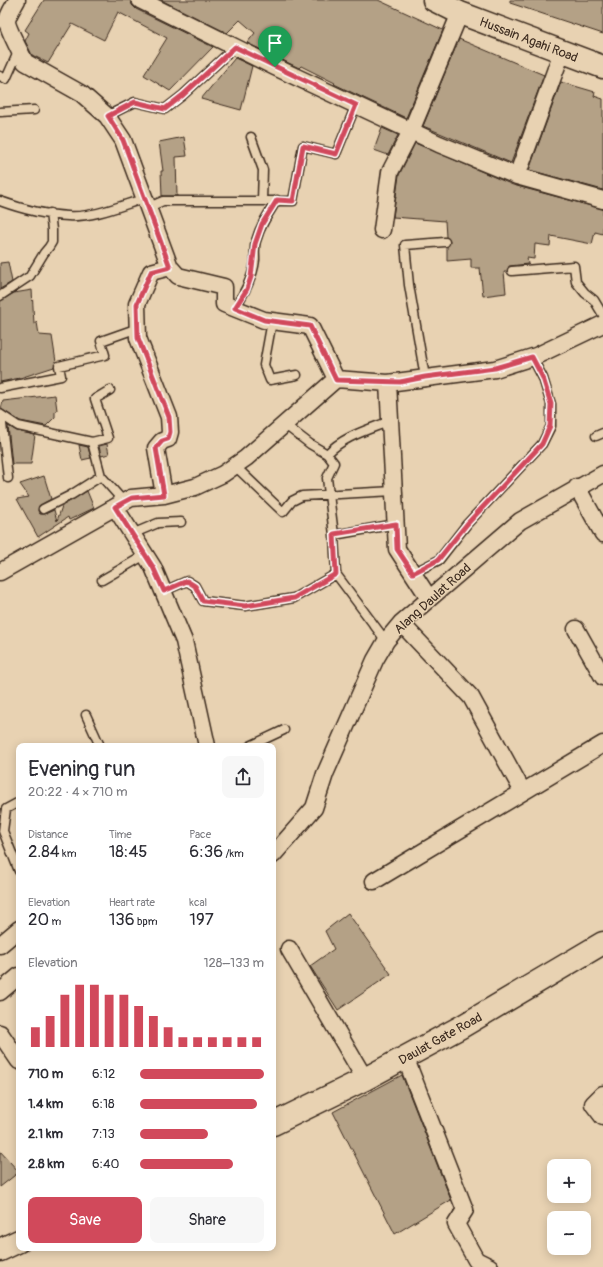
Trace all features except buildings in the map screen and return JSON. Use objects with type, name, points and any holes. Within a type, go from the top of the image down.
[{"type":"main road","name":"Hussain Agahi Road","points":[[434,0],[460,13],[603,67]]},
{"type":"main road","name":"Daulat Gate Road","points":[[276,1123],[365,1079],[461,1027],[603,943]]},
{"type":"main road","points":[[0,1250],[16,1242]]},
{"type":"street","points":[[16,0],[7,21],[10,33],[20,48],[25,62],[82,94],[108,116],[123,140],[170,267],[178,276],[224,287],[224,304],[264,320],[310,326],[336,380]]},
{"type":"street","points":[[140,0],[411,131],[517,176],[603,200]]},
{"type":"street","points":[[382,230],[390,172],[411,131],[460,13]]},
{"type":"street","points":[[517,176],[562,52]]},
{"type":"street","points":[[164,495],[156,448],[162,441],[168,439],[170,432],[169,417],[138,338],[137,304],[151,272],[170,267]]},
{"type":"street","points":[[0,572],[132,498],[164,495],[195,487],[223,474],[235,466],[336,380],[388,383],[495,368],[532,357],[603,324]]},
{"type":"street","points":[[388,383],[397,549],[429,598]]},
{"type":"street","name":"Alang Daulat Road","points":[[276,848],[314,808],[325,774],[375,660],[386,641],[401,623],[520,521],[603,474]]},
{"type":"street","points":[[578,487],[603,534]]},
{"type":"street","points":[[120,505],[132,534],[164,591],[184,641],[206,743]]},
{"type":"street","points":[[401,623],[471,697],[523,792]]},
{"type":"street","points":[[576,629],[603,677]]},
{"type":"street","points":[[374,881],[603,744]]},
{"type":"street","points":[[0,945],[16,932]]},
{"type":"street","points":[[288,949],[365,1079]]},
{"type":"street","points":[[0,992],[16,979]]},
{"type":"street","points":[[0,1033],[16,1057]]},
{"type":"street","points":[[405,1057],[465,1210],[456,1224],[476,1260],[490,1267]]},
{"type":"street","points":[[603,1094],[593,1104],[603,1117]]},
{"type":"lane","points":[[108,116],[135,102],[165,109],[183,95],[235,47]]},
{"type":"lane","points":[[0,76],[6,79],[20,48]]},
{"type":"lane","points":[[0,201],[24,210],[69,216],[162,201],[293,201],[303,146],[336,154],[356,105]]},
{"type":"lane","points":[[0,112],[34,110]]},
{"type":"lane","points":[[251,138],[263,170],[262,200]]},
{"type":"lane","points":[[235,308],[247,289],[251,277],[255,244],[262,224],[277,200]]},
{"type":"lane","points":[[0,296],[30,276],[44,253],[50,247],[52,242],[52,230],[50,213]]},
{"type":"lane","points":[[425,377],[409,285],[405,245],[445,242]]},
{"type":"lane","points":[[512,271],[574,266],[576,282],[585,293],[594,300],[603,315]]},
{"type":"lane","points":[[272,321],[264,365],[270,380],[297,375]]},
{"type":"lane","points":[[0,388],[61,376],[59,366],[105,354],[101,341],[138,328]]},
{"type":"lane","points":[[413,573],[438,560],[467,524],[542,444],[550,426],[551,404],[543,378],[532,357]]},
{"type":"lane","points":[[0,414],[18,426],[92,442],[108,438],[95,398],[110,390]]},
{"type":"lane","points":[[0,414],[8,478]]},
{"type":"lane","points":[[327,454],[336,444],[347,438],[390,421]]},
{"type":"lane","points":[[284,424],[310,444],[327,454],[334,463],[327,478],[334,534],[336,574],[386,641]]},
{"type":"lane","points":[[92,442],[101,476],[120,505]]},
{"type":"lane","points":[[235,466],[283,512],[292,501],[302,496],[394,491]]},
{"type":"lane","points":[[43,509],[71,495],[101,476]]},
{"type":"lane","points":[[132,534],[158,523],[181,522]]},
{"type":"lane","points":[[334,534],[396,524]]},
{"type":"lane","points":[[102,580],[145,555]]},
{"type":"lane","points":[[164,591],[187,581],[195,586],[203,601],[245,606],[294,598],[336,574]]},
{"type":"lane","points":[[86,715],[99,743]]},
{"type":"lane","points":[[256,743],[284,730]]},
{"type":"lane","points":[[16,804],[6,809],[2,832],[16,864]]},
{"type":"route","points":[[235,47],[275,67],[356,105],[336,154],[303,146],[293,201],[277,200],[262,224],[255,244],[255,261],[251,277],[247,289],[235,308],[264,320],[310,326],[336,380],[388,383],[400,382],[425,377],[495,368],[532,357],[543,378],[551,404],[550,426],[542,444],[467,524],[438,560],[413,573],[397,549],[396,524],[334,534],[336,574],[294,598],[245,606],[203,601],[195,586],[187,581],[164,591],[153,567],[115,507],[132,498],[164,495],[156,456],[156,448],[162,441],[168,439],[170,432],[169,417],[138,338],[137,304],[151,272],[170,267],[146,198],[123,140],[108,116],[135,102],[165,109],[183,95],[235,47]]}]
